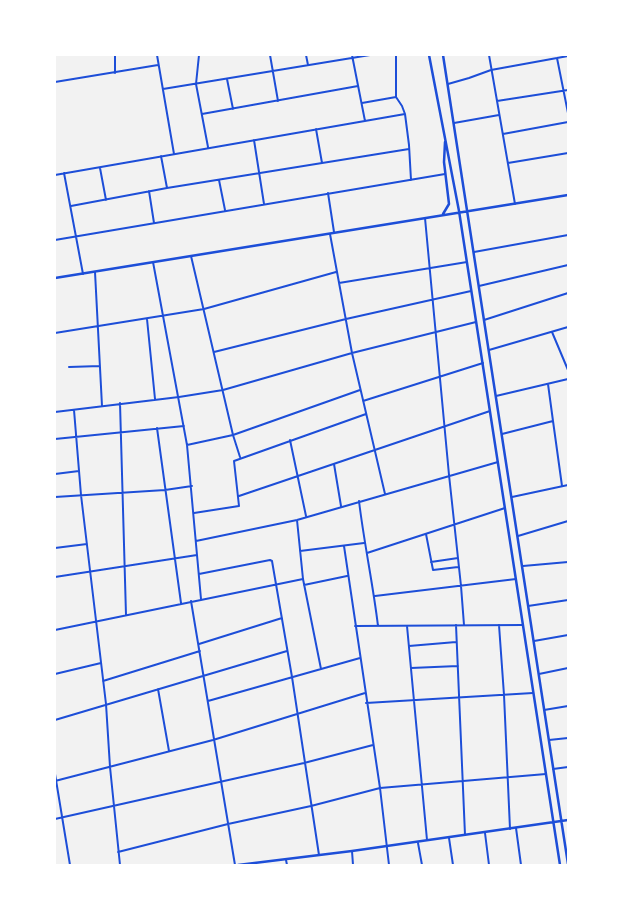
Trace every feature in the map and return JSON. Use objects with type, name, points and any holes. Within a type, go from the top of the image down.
[{"type":"street","points":[[115,55],[115,73]]},
{"type":"street","points":[[157,55],[174,154]]},
{"type":"street","points":[[199,55],[196,84],[208,147]]},
{"type":"street","points":[[270,55],[278,101]]},
{"type":"street","points":[[306,55],[308,66]]},
{"type":"street","points":[[163,89],[308,66],[352,56],[370,55]]},
{"type":"street","points":[[396,55],[396,97],[405,114],[411,180]]},
{"type":"street","points":[[429,55],[459,211],[560,865]]},
{"type":"street","points":[[443,55],[568,864]]},
{"type":"street","points":[[489,55],[515,204]]},
{"type":"street","points":[[352,56],[365,121]]},
{"type":"street","points":[[448,84],[491,70],[568,56]]},
{"type":"street","points":[[557,58],[568,112]]},
{"type":"street","points":[[55,82],[158,65]]},
{"type":"street","points":[[227,79],[233,109]]},
{"type":"street","points":[[202,114],[358,86]]},
{"type":"street","points":[[497,101],[568,90]]},
{"type":"street","points":[[362,103],[396,97]]},
{"type":"street","points":[[55,175],[405,114]]},
{"type":"street","points":[[454,123],[499,115]]},
{"type":"street","points":[[502,134],[568,122]]},
{"type":"street","points":[[316,129],[322,164]]},
{"type":"street","points":[[254,140],[264,204]]},
{"type":"street","points":[[443,215],[449,204],[444,156],[446,140]]},
{"type":"street","points":[[70,206],[149,191],[409,149]]},
{"type":"street","points":[[508,163],[568,154]]},
{"type":"street","points":[[161,156],[167,188]]},
{"type":"street","points":[[100,167],[106,200]]},
{"type":"street","points":[[64,173],[83,274]]},
{"type":"street","points":[[55,240],[446,174]]},
{"type":"street","points":[[219,180],[225,210]]},
{"type":"street","points":[[149,191],[154,223]]},
{"type":"street","points":[[328,193],[334,233]]},
{"type":"street","points":[[55,278],[330,234],[459,211],[568,195]]},
{"type":"street","points":[[425,218],[464,625]]},
{"type":"street","points":[[330,234],[352,353],[384,494]]},
{"type":"street","points":[[474,252],[568,234]]},
{"type":"street","points":[[191,256],[240,458]]},
{"type":"street","points":[[153,262],[187,445],[202,599]]},
{"type":"street","points":[[339,283],[467,262]]},
{"type":"street","points":[[479,286],[568,265]]},
{"type":"street","points":[[95,272],[102,406]]},
{"type":"street","points":[[55,333],[204,309],[336,272]]},
{"type":"street","points":[[214,352],[346,319],[471,291]]},
{"type":"street","points":[[484,320],[568,293]]},
{"type":"street","points":[[146,319],[155,399]]},
{"type":"street","points":[[55,412],[223,390],[352,353],[476,322]]},
{"type":"street","points":[[489,350],[568,327]]},
{"type":"street","points":[[552,332],[568,370]]},
{"type":"street","points":[[363,401],[483,363]]},
{"type":"street","points":[[69,367],[100,366]]},
{"type":"street","points":[[496,396],[568,379]]},
{"type":"street","points":[[548,384],[562,486]]},
{"type":"street","points":[[187,445],[233,435],[360,390]]},
{"type":"street","points":[[120,403],[126,615]]},
{"type":"street","points":[[74,410],[95,622],[104,681],[120,865]]},
{"type":"street","points":[[239,496],[490,410]]},
{"type":"street","points":[[194,513],[238,507],[240,504],[233,462],[366,414]]},
{"type":"street","points":[[502,434],[553,422]]},
{"type":"street","points":[[55,439],[184,426]]},
{"type":"street","points":[[157,428],[181,603]]},
{"type":"street","points":[[290,440],[306,516]]},
{"type":"street","points":[[196,541],[297,520],[498,462]]},
{"type":"street","points":[[334,464],[341,506]]},
{"type":"street","points":[[55,474],[79,471]]},
{"type":"street","points":[[512,497],[568,485]]},
{"type":"street","points":[[55,497],[165,490],[192,486]]},
{"type":"street","points":[[360,501],[364,543],[375,596],[378,626]]},
{"type":"street","points":[[367,553],[505,508]]},
{"type":"street","points":[[297,520],[303,579],[321,669]]},
{"type":"street","points":[[518,536],[568,521]]},
{"type":"street","points":[[426,534],[433,570],[459,567]]},
{"type":"street","points":[[300,551],[364,543]]},
{"type":"street","points":[[55,548],[87,544]]},
{"type":"street","points":[[344,546],[380,788],[389,865]]},
{"type":"street","points":[[55,577],[197,555]]},
{"type":"street","points":[[431,562],[458,558]]},
{"type":"street","points":[[199,574],[272,561],[298,713],[319,855]]},
{"type":"street","points":[[522,566],[568,562]]},
{"type":"street","points":[[304,585],[347,576]]},
{"type":"street","points":[[55,630],[303,579]]},
{"type":"street","points":[[375,596],[516,579]]},
{"type":"street","points":[[528,606],[568,600]]},
{"type":"street","points":[[191,601],[213,740],[236,865],[286,860],[568,820]]},
{"type":"street","points":[[199,644],[282,618]]},
{"type":"street","points":[[456,625],[465,835]]},
{"type":"street","points":[[499,625],[510,829]]},
{"type":"street","points":[[355,626],[523,625]]},
{"type":"street","points":[[407,626],[427,840]]},
{"type":"street","points":[[534,641],[568,635]]},
{"type":"street","points":[[409,646],[457,642]]},
{"type":"street","points":[[55,720],[287,651]]},
{"type":"street","points":[[104,681],[200,652]]},
{"type":"street","points":[[207,701],[360,658]]},
{"type":"street","points":[[55,674],[102,663]]},
{"type":"street","points":[[411,668],[458,666]]},
{"type":"street","points":[[539,674],[568,668]]},
{"type":"street","points":[[158,689],[169,752]]},
{"type":"street","points":[[56,781],[213,740],[365,693]]},
{"type":"street","points":[[366,703],[534,693]]},
{"type":"street","points":[[544,710],[568,706]]},
{"type":"street","points":[[549,740],[568,738]]},
{"type":"street","points":[[55,818],[304,763],[373,745]]},
{"type":"street","points":[[553,769],[568,767]]},
{"type":"street","points":[[55,774],[70,865]]},
{"type":"street","points":[[118,852],[380,788],[546,774]]},
{"type":"street","points":[[516,828],[521,865]]},
{"type":"street","points":[[485,832],[489,865]]},
{"type":"street","points":[[449,837],[453,865]]},
{"type":"street","points":[[418,842],[422,865]]},
{"type":"street","points":[[352,851],[353,865]]},
{"type":"street","points":[[286,860],[287,865]]}]
